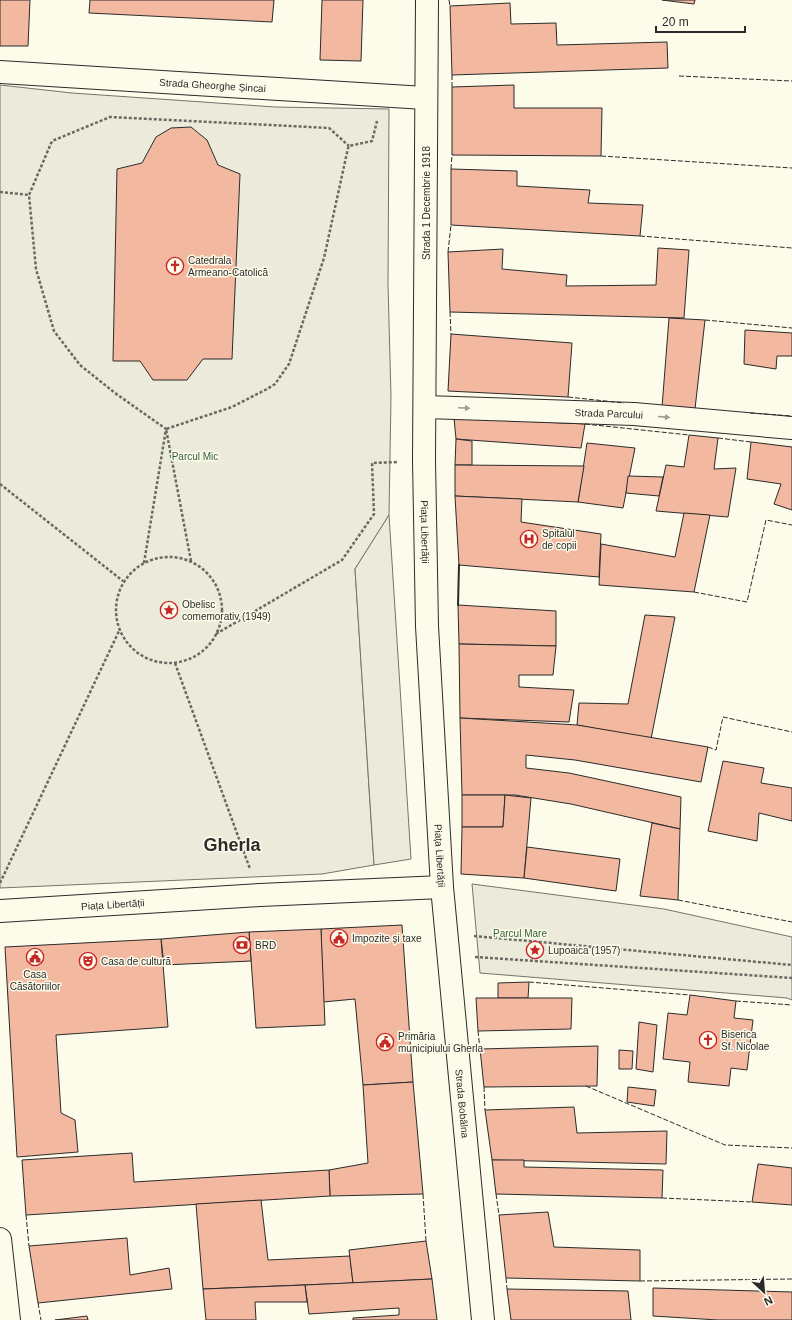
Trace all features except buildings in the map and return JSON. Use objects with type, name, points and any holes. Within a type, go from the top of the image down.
[{"type":"main road","name":"Strada 1 Decembrie 1918","points":[[425,407],[425,98],[427,0]]},
{"type":"main road","name":"Strada Gheorghe Șincai","points":[[0,72],[425,98]]},
{"type":"main road","name":"Strada Parcului","points":[[425,407],[634,414],[792,428]]},
{"type":"main road","name":"Piața Libertății","points":[[0,912],[260,895],[442,887],[427,626],[424,460],[425,407]]},
{"type":"main road","name":"Strada Bobâlna","points":[[442,887],[483,1320]]},
{"type":"main road","points":[[0,1239],[9,1320]]},
{"type":"path","points":[[349,146],[372,141],[384,96]]},
{"type":"path","points":[[191,561],[166,429],[115,393],[80,365],[54,331],[36,269],[29,195],[52,141],[110,117],[329,128],[349,146]]},
{"type":"path","points":[[166,429],[232,407],[267,389],[274,384],[288,364],[324,258],[349,146]]},
{"type":"path","points":[[0,192],[29,195]]},
{"type":"path","points":[[144,563],[166,429]]},
{"type":"path","points":[[216,634],[342,560],[374,514],[372,464],[424,460]]},
{"type":"path","points":[[0,484],[123,581]]},
{"type":"path","points":[[159,557],[176,557],[191,561],[206,571],[216,585],[222,601],[222,619],[216,634],[199,654],[187,660],[175,663],[158,662],[142,656],[128,645],[119,631],[115,614],[117,597],[123,581],[132,571],[144,563],[159,557]]},
{"type":"path","points":[[0,884],[119,631]]},
{"type":"path","points":[[175,663],[260,895]]},
{"type":"path","points":[[446,934],[792,965]]},
{"type":"path","points":[[448,955],[792,978]]},
{"type":"green space","name":"Parcul Mic","points":[[0,85],[72,93],[275,107],[389,109],[388,284],[391,397],[389,515],[355,569],[374,865],[322,874],[0,888]]},
{"type":"green space","name":"Parcul Mare","points":[[472,884],[664,909],[792,937],[792,1000],[787,998],[480,973]]},
{"type":"shaded area","points":[[389,515],[411,859],[374,865],[355,569]]},
{"type":"fence","points":[[449,0],[450,6]]},
{"type":"fence","points":[[452,75],[452,87]]},
{"type":"fence","points":[[679,76],[792,81]]},
{"type":"fence","points":[[451,169],[452,155]]},
{"type":"fence","points":[[601,156],[792,168]]},
{"type":"fence","points":[[448,252],[451,225]]},
{"type":"fence","points":[[640,236],[792,248]]},
{"type":"fence","points":[[450,312],[451,334]]},
{"type":"fence","points":[[705,320],[792,328]]},
{"type":"fence","points":[[568,397],[624,403]]},
{"type":"fence","points":[[750,413],[792,416]]},
{"type":"fence","points":[[585,424],[689,435]]},
{"type":"fence","points":[[718,438],[751,442]]},
{"type":"fence","points":[[694,592],[747,602],[766,520],[792,525]]},
{"type":"fence","points":[[708,747],[716,750],[723,717],[792,732]]},
{"type":"fence","points":[[678,900],[792,922]]},
{"type":"fence","points":[[529,982],[690,995]]},
{"type":"fence","points":[[736,1001],[792,1005]]},
{"type":"fence","points":[[478,1031],[480,1049]]},
{"type":"fence","points":[[586,1086],[725,1145],[792,1148]]},
{"type":"fence","points":[[484,1087],[485,1110]]},
{"type":"fence","points":[[423,1194],[426,1241]]},
{"type":"fence","points":[[496,1194],[499,1215]]},
{"type":"fence","points":[[662,1198],[752,1202]]},
{"type":"fence","points":[[26,1215],[29,1246]]},
{"type":"fence","points":[[506,1278],[507,1289]]},
{"type":"fence","points":[[640,1281],[792,1279]]},
{"type":"fence","points":[[38,1303],[41,1320]]},
{"type":"wall","points":[[458,605],[459,565]]},
{"type":"place","name":"Catedrala Armeano-Catolică","points":[[175,266]]},
{"type":"place","name":"Spitalul de copii","points":[[529,539]]},
{"type":"place","name":"Obelisc comemorativ (1949)","points":[[169,610]]},
{"type":"place","name":"Impozite și taxe","points":[[339,938]]},
{"type":"place","name":"BRD","points":[[242,945]]},
{"type":"place","name":"Lupoaica (1957)","points":[[535,950]]},
{"type":"place","name":"Casa Căsătoriilor","points":[[35,957]]},
{"type":"place","name":"Casa de cultură","points":[[88,961]]},
{"type":"place","name":"Biserica Sf. Nicolae","points":[[708,1040]]},
{"type":"place","name":"Primăria municipiului Gherla","points":[[385,1042]]},
{"type":"district","name":"Gherla","points":[[232,845]]}]
